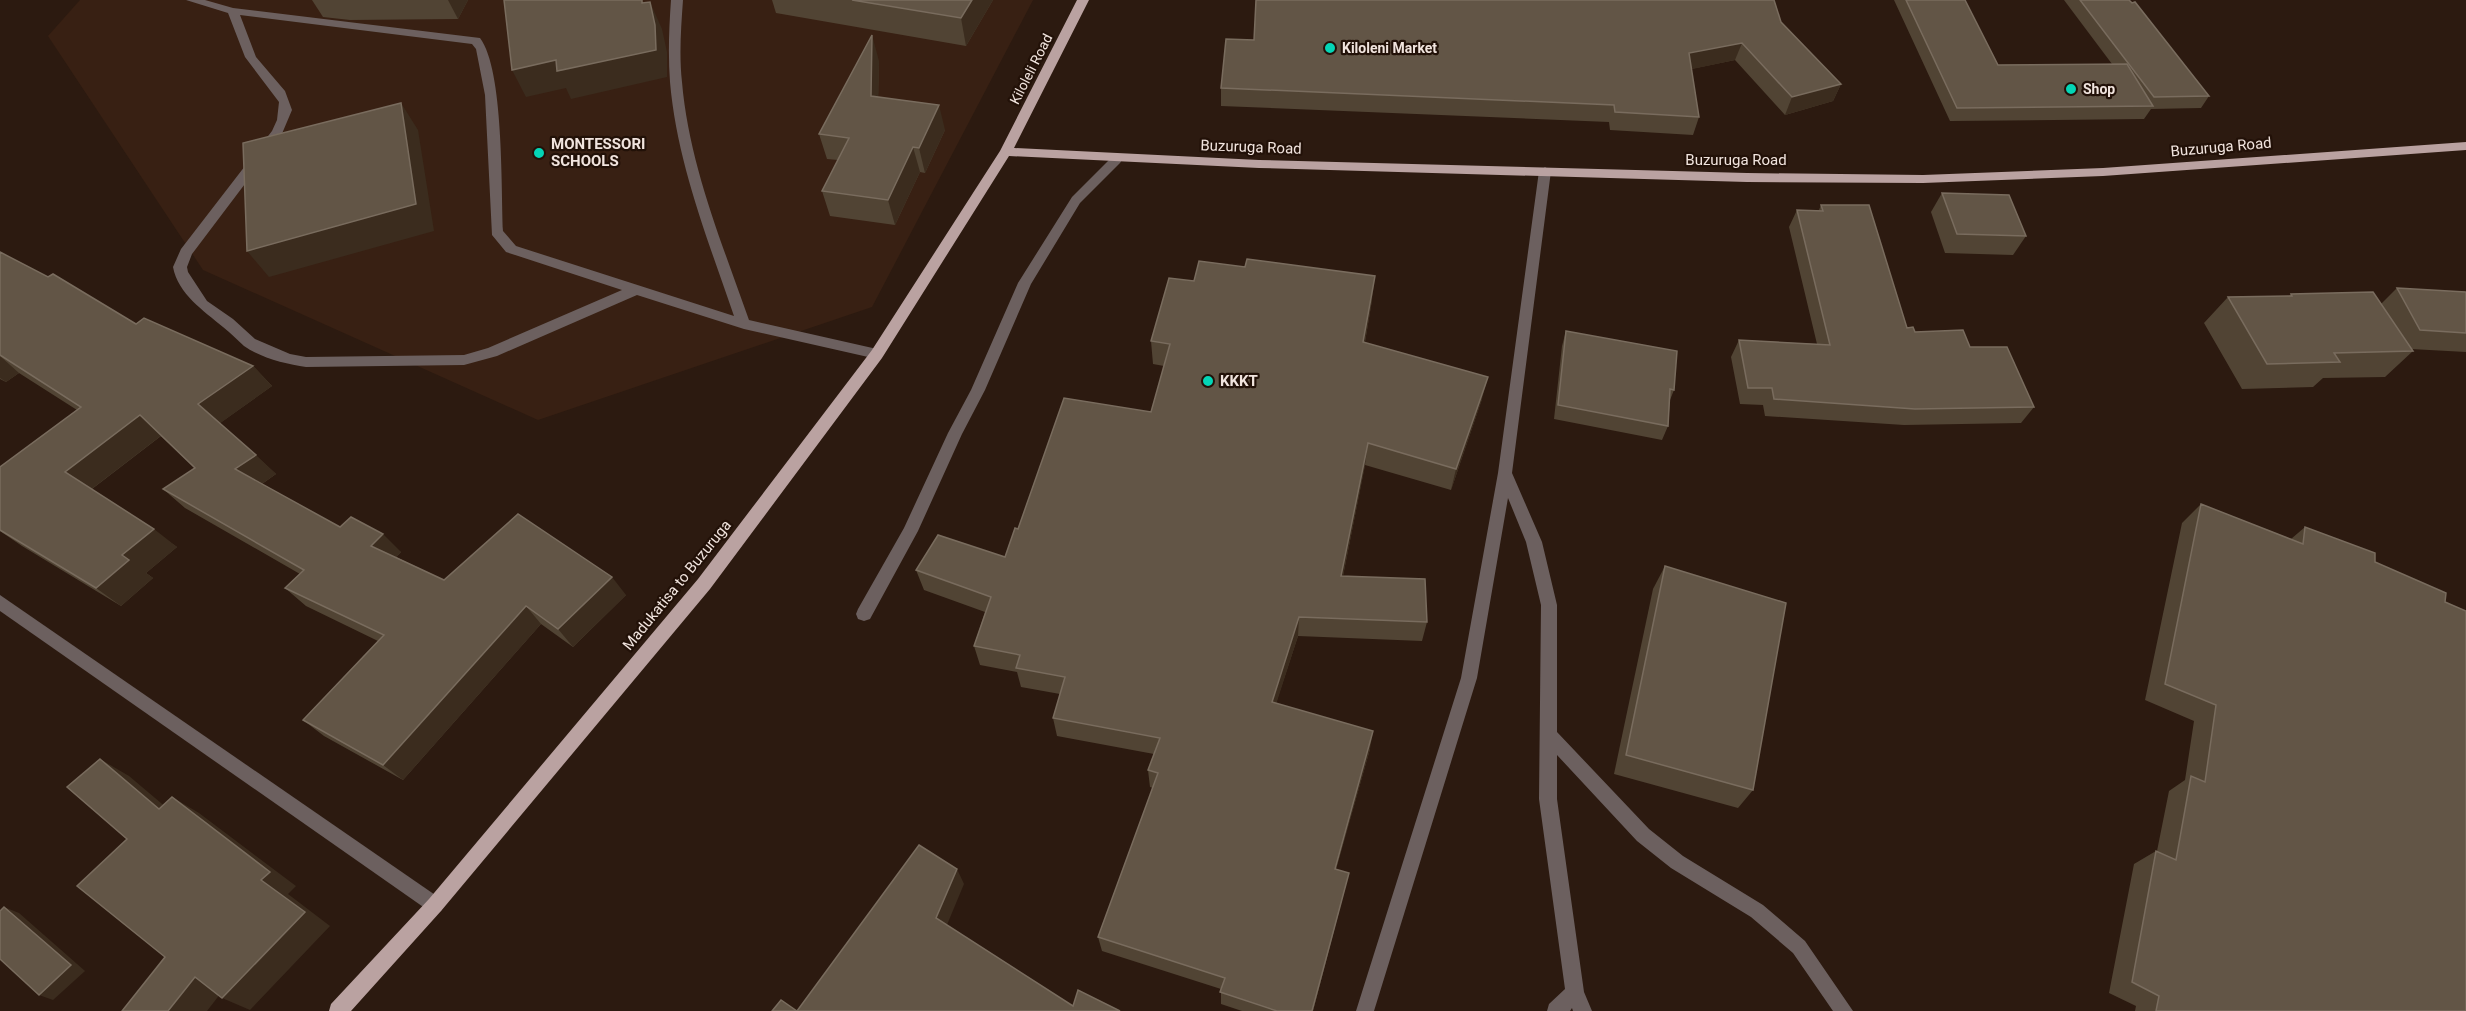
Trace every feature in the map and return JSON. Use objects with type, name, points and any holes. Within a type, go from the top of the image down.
[{"type":"main road","name":"Kiloleli Road","points":[[1006,152],[1083,0]]},
{"type":"main road","name":"Buzuruga Road","points":[[1006,152],[1116,160],[1545,171],[1635,176],[1980,178],[2120,171],[2466,146]]},
{"type":"main road","name":"Madukatisa to Buzuruga","points":[[338,1011],[435,905],[704,584],[877,354],[1006,152]]},
{"type":"street","points":[[192,0],[233,11],[476,41],[482,49],[491,95],[496,232],[500,239],[517,252],[744,324],[877,354]]},
{"type":"street","points":[[677,0],[673,29],[683,137],[709,223],[744,324]]},
{"type":"street","points":[[233,11],[253,61],[284,98],[285,117],[277,133],[186,252],[181,270],[186,284],[202,305],[228,322],[250,343],[280,356],[306,362],[370,363],[464,360],[492,352],[635,290]]},
{"type":"street","points":[[864,614],[909,531],[955,432],[978,390],[1025,283],[1076,200],[1116,160]]},
{"type":"street","points":[[1365,1011],[1469,678],[1505,473],[1545,171]]},
{"type":"street","points":[[1505,473],[1534,542],[1549,605],[1548,799],[1575,993],[1583,1011]]},
{"type":"street","points":[[0,603],[435,905]]},
{"type":"street","points":[[1547,733],[1643,835],[1677,862],[1757,911],[1799,947],[1844,1011]]},
{"type":"street","points":[[1556,1011],[1575,993]]},
{"type":"shaded area","name":"MONTESSORI SCHOOLS","points":[[80,0],[1033,0],[872,307],[538,420],[203,270],[48,36]]},
{"type":"building","points":[[504,0],[642,0],[642,3],[650,2],[655,25],[656,50],[557,71],[556,60],[512,70]]},
{"type":"building","points":[[852,0],[972,0],[961,18]]},
{"type":"building","points":[[1256,0],[1774,0],[1781,22],[1841,84],[1792,97],[1742,43],[1689,53],[1699,117],[1615,112],[1614,105],[1221,88],[1226,39],[1254,40]]},
{"type":"building","points":[[1906,0],[1965,0],[1998,65],[2127,64],[2153,106],[1957,108]]},
{"type":"building","points":[[2080,0],[2135,2],[2209,96],[2154,97]]},
{"type":"building","points":[[872,35],[871,96],[939,105],[919,148],[913,147],[888,200],[822,191],[849,138],[819,134]]},
{"type":"building","points":[[401,103],[416,204],[247,251],[243,143]]},
{"type":"building","points":[[1942,193],[2009,195],[2026,236],[1957,234]]},
{"type":"building","points":[[1821,205],[1869,205],[1907,328],[1913,327],[1915,332],[1963,330],[1970,347],[2007,347],[2034,407],[1915,409],[1774,399],[1772,388],[1748,388],[1739,340],[1830,345],[1797,210],[1823,211]]},
{"type":"building","points":[[0,252],[48,277],[53,274],[136,324],[144,318],[253,366],[198,404],[256,455],[235,469],[340,527],[351,517],[383,534],[371,546],[444,580],[518,514],[612,577],[558,629],[526,606],[383,765],[303,720],[384,635],[285,588],[304,570],[163,489],[195,468],[140,415],[65,472],[154,529],[122,555],[129,560],[96,588],[0,530],[0,467],[81,407],[0,355]]},
{"type":"building","points":[[1247,259],[1375,276],[1363,342],[1488,377],[1456,469],[1368,443],[1341,576],[1425,579],[1427,622],[1299,617],[1272,702],[1373,731],[1335,869],[1349,873],[1312,1011],[1277,1011],[1220,992],[1225,978],[1098,937],[1158,773],[1148,770],[1160,738],[1053,718],[1065,677],[1016,668],[1020,655],[974,646],[991,597],[916,570],[938,535],[1005,557],[1015,528],[1018,529],[1064,398],[1151,412],[1170,344],[1151,341],[1169,278],[1194,281],[1199,261],[1245,267]]},
{"type":"building","points":[[2397,288],[2466,292],[2466,333],[2420,330]]},
{"type":"building","points":[[2373,292],[2413,351],[2334,353],[2340,362],[2267,364],[2228,297],[2292,296],[2291,294]]},
{"type":"building","points":[[1566,331],[1677,351],[1674,390],[1670,389],[1668,426],[1558,405]]},
{"type":"building","points":[[2201,504],[2303,544],[2305,527],[2375,553],[2375,562],[2446,593],[2445,602],[2466,611],[2466,1011],[2156,1011],[2159,996],[2132,982],[2156,851],[2176,860],[2191,776],[2205,782],[2216,705],[2165,684]]},
{"type":"building","points":[[1665,566],[1786,603],[1753,790],[1626,755]]},
{"type":"building","points":[[100,759],[159,809],[172,797],[270,872],[261,880],[305,912],[222,998],[195,977],[168,1011],[122,1011],[165,957],[77,886],[127,839],[67,787]]},
{"type":"building","points":[[919,845],[957,869],[936,918],[1073,1006],[1078,990],[1120,1011],[797,1011]]},
{"type":"building","points":[[4,907],[71,965],[39,995],[0,959],[0,911]]},
{"type":"building","points":[[781,1000],[797,1011],[772,1011]]},
{"type":"place","name":"Kiloleni Market","points":[[1330,48]]},
{"type":"place","name":"Shop","points":[[2071,89]]},
{"type":"place","name":"MONTESSORI SCHOOLS","points":[[539,153]]},
{"type":"place","name":"KKKT","points":[[1208,381]]}]
